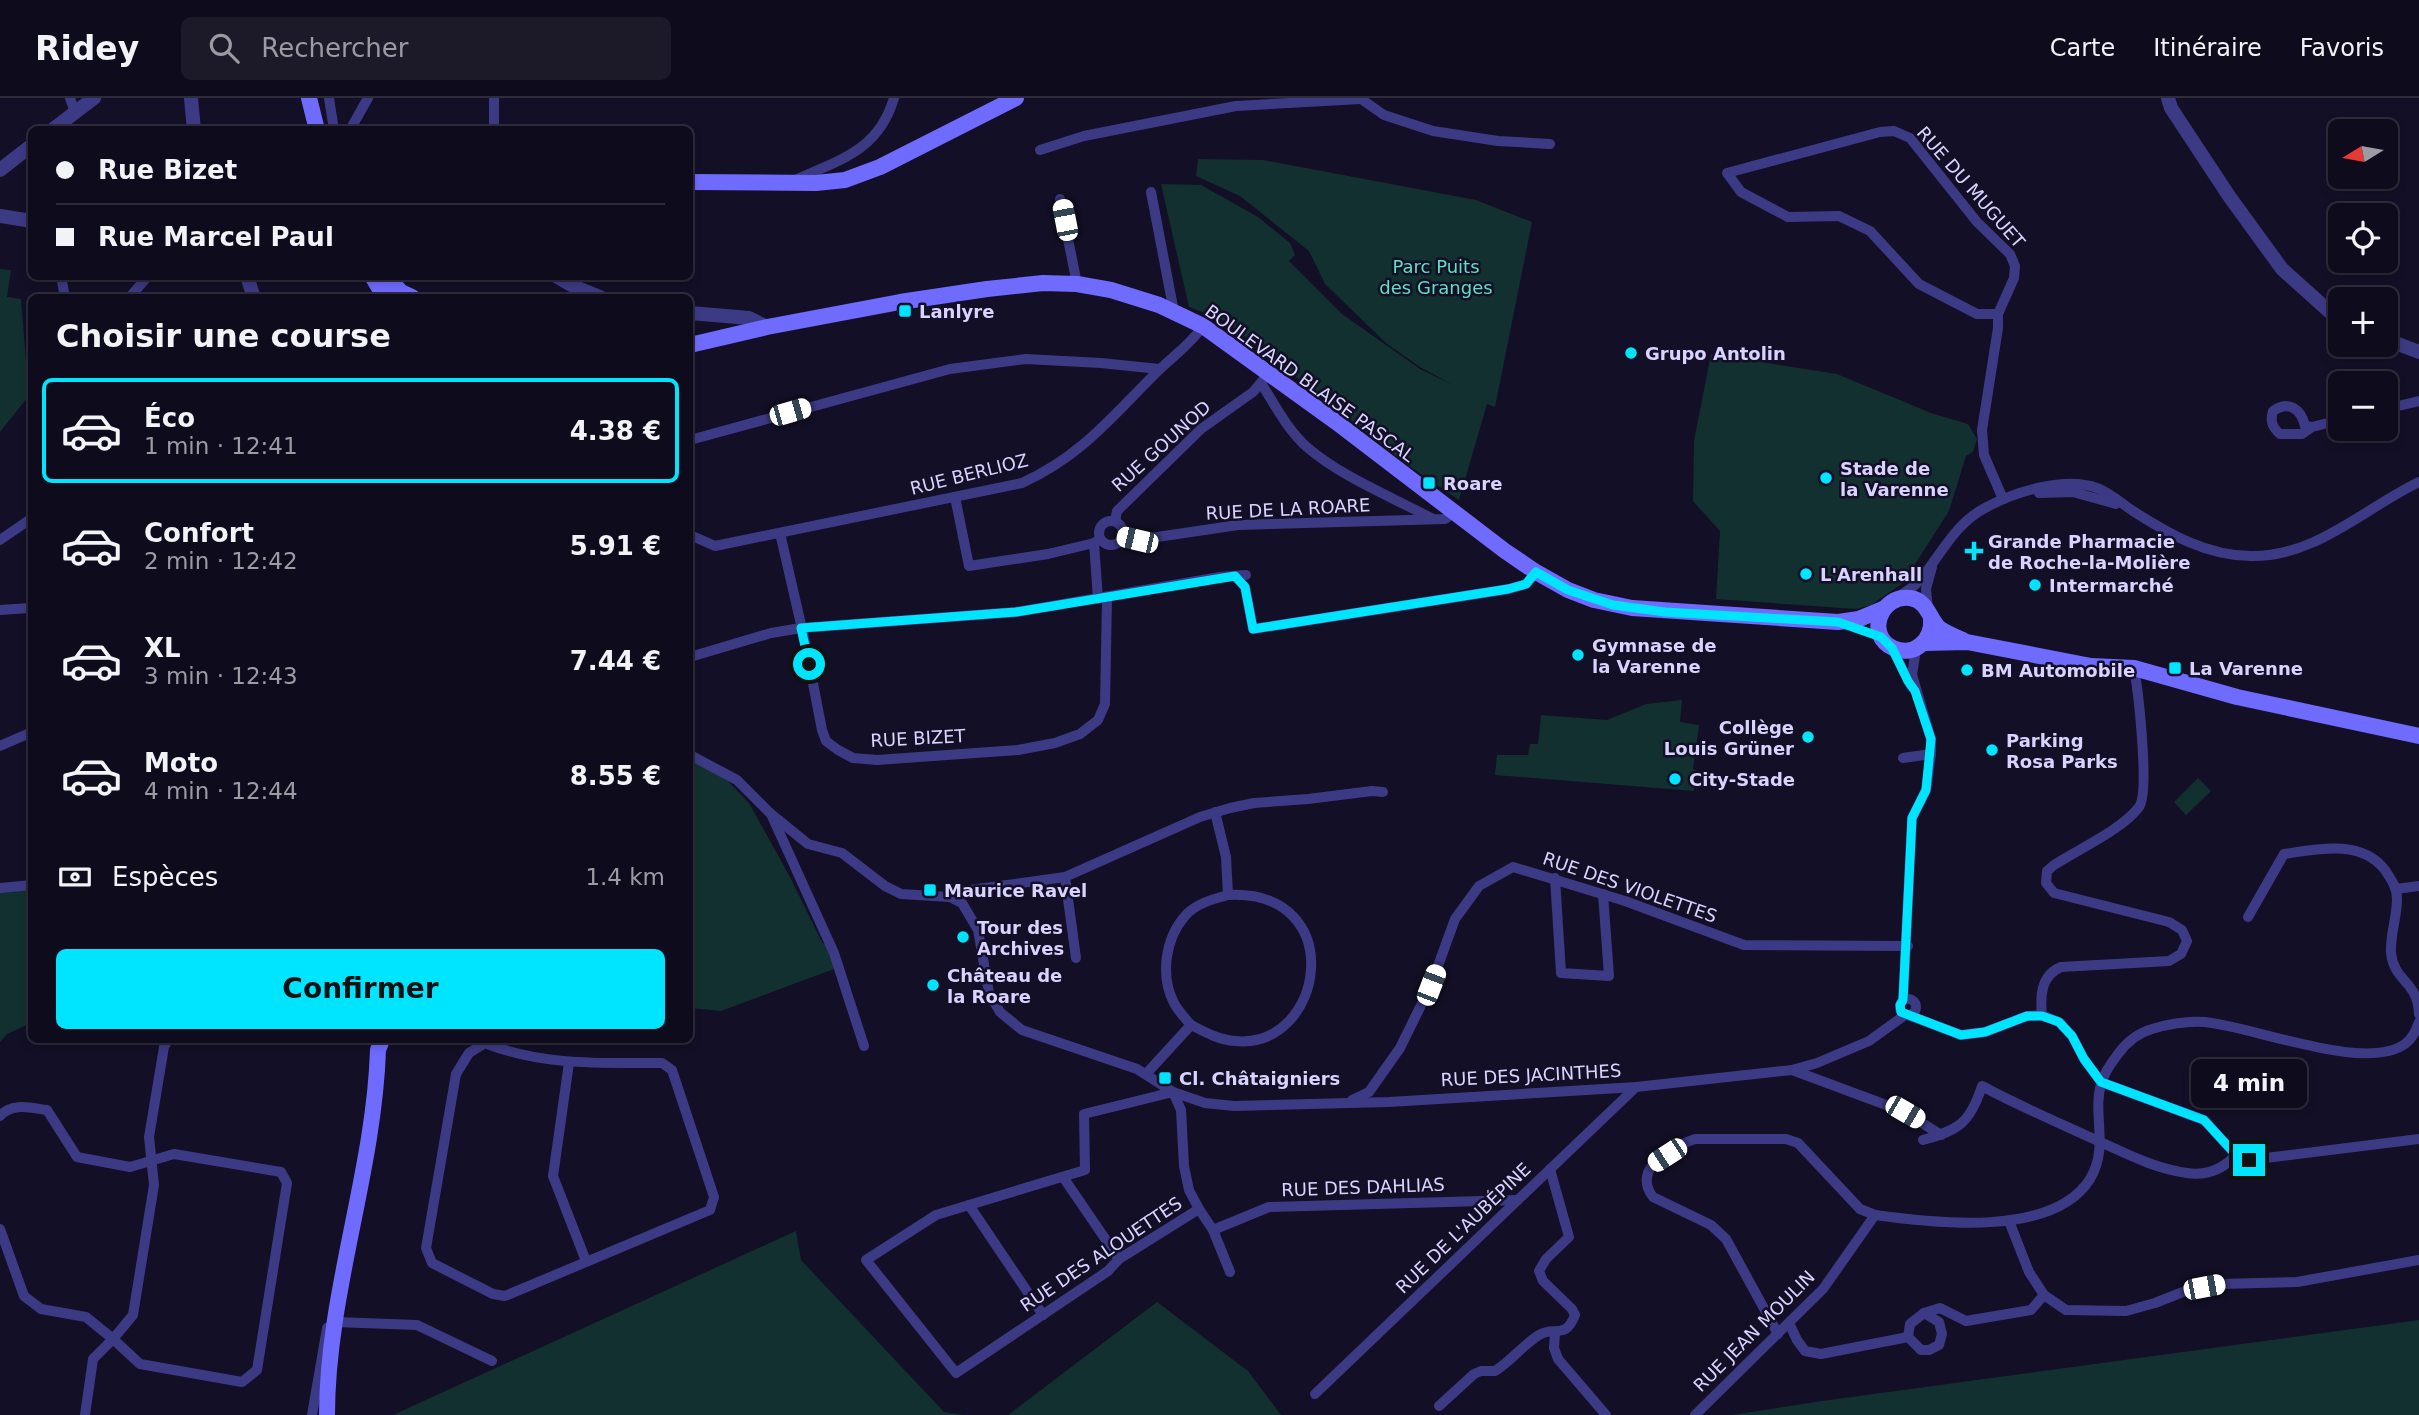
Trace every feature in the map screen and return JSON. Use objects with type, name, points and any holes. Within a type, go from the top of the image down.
[{"type":"main road","points":[[309,98],[316,126]]},
{"type":"main road","points":[[693,182],[816,183],[845,180],[880,167],[1016,98]]},
{"type":"main road","points":[[390,280],[406,294]]},
{"type":"main road","name":"BOULEVARD BLAISE PASCAL","points":[[693,344],[767,327],[900,302],[988,289],[1077,284],[1111,290],[1159,305],[1203,326],[1265,378],[1336,422],[1536,572],[1568,590],[1603,602],[1633,608],[1838,622],[1859,619],[1883,609]]},
{"type":"main road","points":[[1967,642],[1901,650],[1887,642],[1878,622],[1883,609],[1896,598],[1916,599],[1940,629],[1967,642],[2091,666],[2134,668],[2237,697],[2419,736]]},
{"type":"main road","points":[[1920,646],[1930,634],[1929,614]]},
{"type":"main road","name":"BOULEVARD BLAISE PASCAL","points":[[1838,622],[1887,642]]},
{"type":"main road","points":[[327,1415],[327,1379],[365,1163],[378,1043]]},
{"type":"street","points":[[55,126],[72,105],[93,98]]},
{"type":"street","points":[[191,98],[194,126]]},
{"type":"street","points":[[329,98],[333,126]]},
{"type":"street","points":[[351,126],[368,98]]},
{"type":"street","points":[[494,98],[494,126]]},
{"type":"street","points":[[789,182],[842,161],[867,143],[890,111],[894,98]]},
{"type":"street","points":[[2168,98],[2171,108],[2229,196],[2283,269],[2328,310]]},
{"type":"street","points":[[1040,149],[1084,136],[1236,106],[1362,99],[1384,115],[1433,131],[1498,141],[1550,144]]},
{"type":"street","name":"RUE DU MUGUET","points":[[1998,314],[1977,314],[1919,284],[1870,231],[1839,216],[1788,217],[1741,192],[1727,173],[1880,132],[1894,131],[1910,138],[1977,222],[2010,254],[2015,266],[2014,278],[1998,314],[1982,430],[1983,455],[2003,499]]},
{"type":"street","points":[[0,170],[28,148]]},
{"type":"street","points":[[1151,192],[1174,312]]},
{"type":"street","points":[[1060,199],[1077,284]]},
{"type":"street","points":[[0,216],[28,220]]},
{"type":"street","points":[[132,294],[145,280]]},
{"type":"street","points":[[563,280],[592,294]]},
{"type":"street","points":[[693,313],[749,318],[767,327]]},
{"type":"street","name":"RUE BERLIOZ","points":[[693,535],[715,546],[1022,483],[1050,471],[1080,449],[1159,369],[1190,344],[1203,326]]},
{"type":"street","points":[[2398,344],[2419,352]]},
{"type":"street","points":[[693,439],[950,369],[1026,359],[1159,369]]},
{"type":"street","name":"BOULEVARD BLAISE PASCAL","points":[[1265,378],[1283,419],[1308,448],[1350,476],[1433,519]]},
{"type":"street","name":"RUE GOUNOD","points":[[1115,521],[1117,511],[1201,429],[1253,392],[1265,378]]},
{"type":"street","points":[[2398,406],[2419,401]]},
{"type":"street","points":[[2312,427],[2328,423]]},
{"type":"street","points":[[1896,598],[1916,585],[1964,522],[1983,508],[2020,494],[2073,492],[2108,501],[2134,512],[2188,543],[2211,551],[2251,556],[2296,550],[2317,543],[2396,493],[2419,482]]},
{"type":"street","name":"RUE DE LA ROARE","points":[[954,497],[969,566],[1048,554],[1097,541],[1116,544],[1123,537],[1137,540],[1238,525],[1445,519],[1454,512]]},
{"type":"street","points":[[0,540],[28,521]]},
{"type":"street","points":[[1097,541],[1099,528],[1103,523],[1115,521],[1122,527],[1123,537]]},
{"type":"street","name":"RUE BIZET","points":[[780,533],[826,741],[853,758],[877,760],[1018,750],[1055,743],[1080,734],[1098,720],[1105,704],[1102,598],[1097,541]]},
{"type":"street","points":[[1929,614],[1926,589],[1934,562]]},
{"type":"street","points":[[693,656],[771,633],[801,628],[1016,612],[1241,575],[1253,629],[1508,589],[1526,584],[1536,572]]},
{"type":"street","points":[[0,611],[28,608]]},
{"type":"street","points":[[1887,642],[1915,691]]},
{"type":"street","points":[[1920,646],[1912,675],[1931,739],[1931,754],[1926,790],[1912,818],[1905,980],[1907,1007],[1961,1035],[1974,1035],[2027,1016],[2042,1016],[2059,1022],[2072,1036],[2084,1059],[2101,1082],[2204,1120],[2236,1155],[2249,1160],[2419,1139]]},
{"type":"street","points":[[2042,1016],[2041,1002],[2045,979],[2052,970],[2060,967],[2169,961],[2181,954],[2187,941],[2182,930],[2169,922],[2053,893],[2046,883],[2047,871],[2054,865],[2127,820],[2141,805],[2143,785],[2139,694],[2134,668]]},
{"type":"street","points":[[0,746],[28,734]]},
{"type":"street","points":[[1903,758],[1931,754]]},
{"type":"street","points":[[693,757],[737,780],[771,814],[808,845],[842,853],[885,886],[901,894],[950,897],[970,890],[1065,877],[1215,812],[1254,803],[1383,792]]},
{"type":"street","points":[[1215,812],[1226,857],[1228,895]]},
{"type":"street","points":[[771,814],[834,953],[864,1046]]},
{"type":"street","points":[[2248,917],[2284,854],[2326,848],[2355,850],[2377,860],[2396,889],[2391,953],[2396,971],[2416,994],[2419,1014]]},
{"type":"street","name":"RUE DES VIOLETTES","points":[[1346,1103],[1369,1092],[1400,1048],[1431,985],[1455,919],[1479,886],[1513,867],[1604,894],[1744,945],[1908,946]]},
{"type":"street","points":[[1065,877],[1076,958]]},
{"type":"street","points":[[1555,878],[1561,973],[1609,976],[1604,894]]},
{"type":"street","points":[[0,888],[28,885]]},
{"type":"street","points":[[2396,889],[2419,886]]},
{"type":"street","points":[[1228,895],[1261,896],[1281,905],[1298,923],[1309,941],[1312,965],[1306,998],[1290,1021],[1266,1037],[1237,1042],[1214,1037],[1191,1025],[1175,1004],[1167,985],[1166,962],[1173,936],[1185,915],[1204,902],[1228,895]]},
{"type":"street","name":"RUE DES JACINTHES","points":[[950,897],[962,903],[978,930],[989,993],[1000,1012],[1022,1030],[1137,1069],[1173,1091],[1205,1103],[1234,1106],[1346,1103],[1636,1087],[1792,1070],[1817,1063],[1869,1041],[1907,1007]]},
{"type":"street","points":[[1778,1334],[1727,1239],[1711,1225],[1653,1197],[1647,1188],[1649,1166],[1684,1143],[1695,1139],[1786,1139],[1798,1143],[1860,1209],[1875,1214],[1955,1223],[2009,1221],[2042,1213],[2068,1201],[2089,1181],[2098,1159],[2101,1142],[2101,1082],[2124,1045],[2147,1031],[2175,1023],[2203,1022],[2246,1029],[2336,1051],[2364,1054],[2384,1052],[2404,1045],[2413,1036],[2419,1022]]},
{"type":"street","points":[[1146,1074],[1191,1025]]},
{"type":"street","points":[[85,1415],[93,1359],[134,1315],[155,1185],[149,1137],[166,1043]]},
{"type":"street","points":[[482,1043],[469,1053],[456,1074],[426,1248],[432,1263],[492,1294],[505,1296],[710,1210],[713,1197],[672,1070],[662,1063],[569,1063],[504,1051],[488,1043]]},
{"type":"street","points":[[569,1063],[553,1176],[586,1261]]},
{"type":"street","points":[[1792,1070],[1905,1112],[1941,1135]]},
{"type":"street","points":[[1923,1140],[1950,1132],[1967,1120],[1982,1086],[2021,1107],[2150,1164],[2189,1174],[2205,1173],[2225,1166],[2236,1155]]},
{"type":"street","name":"RUE DE L'AUBÉPINE","points":[[1315,1394],[1636,1087]]},
{"type":"street","points":[[1043,1315],[969,1205],[1085,1170],[1084,1114],[1173,1091]]},
{"type":"street","name":"RUE DES ALOUETTES","points":[[969,1205],[936,1215],[866,1261],[956,1373],[1108,1272],[1119,1259],[1199,1209],[1189,1190],[1184,1166],[1181,1110],[1173,1091]]},
{"type":"street","points":[[0,1116],[17,1106],[47,1110],[77,1157],[130,1167],[174,1154],[281,1172],[287,1183],[257,1370],[242,1382],[141,1364],[86,1317],[41,1309],[24,1296],[0,1229]]},
{"type":"street","points":[[1439,1406],[1474,1374],[1495,1371],[1540,1333],[1564,1331],[1572,1323],[1575,1315],[1543,1281],[1539,1271],[1546,1259],[1569,1237],[1550,1169]]},
{"type":"street","points":[[1063,1177],[1119,1259]]},
{"type":"street","name":"RUE DES DAHLIAS","points":[[1213,1230],[1269,1207],[1518,1200]]},
{"type":"street","points":[[1199,1209],[1213,1230],[1230,1272]]},
{"type":"street","name":"RUE JEAN MOULIN","points":[[1695,1415],[1823,1289],[1875,1214]]},
{"type":"street","points":[[2009,1221],[2029,1272],[2044,1295],[2066,1310],[2126,1311],[2188,1290],[2220,1284],[2297,1282],[2419,1260]]},
{"type":"street","points":[[1908,1337],[1910,1324],[1924,1313],[1940,1308],[1966,1321],[2031,1310],[2044,1295]]},
{"type":"street","points":[[1908,1337],[1921,1350],[1939,1345],[1942,1334],[1939,1322],[1924,1313]]},
{"type":"street","points":[[312,1415],[327,1328],[336,1322],[417,1325],[492,1361]]},
{"type":"street","points":[[1789,1322],[1805,1351],[1821,1354],[1908,1337]]},
{"type":"street","points":[[1555,1332],[1553,1348],[1558,1359],[1606,1415]]},
{"type":"green space","name":"Parc Puits des Granges","points":[[1198,159],[1263,160],[1476,200],[1532,222],[1495,407],[1487,404],[1459,500],[1409,466],[1225,321],[1189,307],[1161,184],[1201,185],[1258,217],[1290,243],[1295,255],[1289,261],[1342,314],[1420,369],[1453,385],[1420,367],[1386,343],[1325,284],[1309,251],[1240,196],[1196,176]]},
{"type":"green space","points":[[0,269],[11,270],[7,297],[21,299],[28,363],[28,397],[0,432]]},
{"type":"green space","name":"Stade de la Varenne","points":[[1711,354],[1837,374],[1931,413],[1968,424],[1977,439],[1973,452],[1966,456],[1949,511],[1903,583],[1871,605],[1856,609],[1716,599],[1720,531],[1693,501],[1694,441]]},
{"type":"green space","points":[[1682,700],[1680,722],[1699,725],[1693,769],[1696,770],[1694,791],[1495,775],[1497,755],[1528,755],[1530,744],[1538,744],[1541,715],[1607,720],[1646,704]]},
{"type":"green space","points":[[693,757],[707,759],[749,803],[822,942],[841,961],[834,969],[721,1011],[693,1008]]},
{"type":"green space","points":[[2198,778],[2211,791],[2186,815],[2174,802]]},
{"type":"green space","points":[[0,887],[28,887],[28,1024],[7,1034],[0,1042]]},
{"type":"green space","points":[[796,1231],[801,1260],[944,1412],[966,1415],[393,1415]]},
{"type":"green space","points":[[1157,1302],[1248,1371],[1281,1415],[1008,1415]]},
{"type":"green space","points":[[2419,1320],[2419,1415],[1732,1415],[1822,1401]]},
{"type":"place","name":"Lanlyre","points":[[905,311]]},
{"type":"place","name":"Grupo Antolin","points":[[1631,353]]},
{"type":"place","name":"Stade de la Varenne","points":[[1826,478]]},
{"type":"place","name":"Roare","points":[[1429,483]]},
{"type":"place","name":"Grande Pharmacie de Roche-la-Molière","points":[[1974,551]]},
{"type":"place","name":"L'Arenhall","points":[[1806,574]]},
{"type":"place","name":"Intermarché","points":[[2035,585]]},
{"type":"place","name":"Gymnase de la Varenne","points":[[1578,655]]},
{"type":"place","name":"La Varenne","points":[[2175,668]]},
{"type":"place","name":"BM Automobile","points":[[1967,670]]},
{"type":"place","name":"Collège Louis Grüner","points":[[1808,737]]},
{"type":"place","name":"Parking Rosa Parks","points":[[1992,750]]},
{"type":"place","name":"City-Stade","points":[[1675,779]]},
{"type":"place","name":"Maurice Ravel","points":[[930,890]]},
{"type":"place","name":"Tour des Archives","points":[[963,937]]},
{"type":"place","name":"Château de la Roare","points":[[933,985]]},
{"type":"place","name":"Cl. Châtaigniers","points":[[1165,1078]]},
{"type":"route","points":[[809,664],[801,628],[1016,612],[1235,576],[1245,587],[1253,629],[1508,589],[1526,584],[1536,572],[1568,590],[1613,605],[1665,612],[1838,622],[1881,637],[1892,648],[1915,691],[1931,739],[1926,790],[1912,818],[1908,946],[1901,1012],[1961,1035],[1985,1032],[2027,1016],[2042,1016],[2059,1022],[2072,1036],[2084,1059],[2101,1082],[2204,1120],[2236,1155],[2249,1160]]}]
